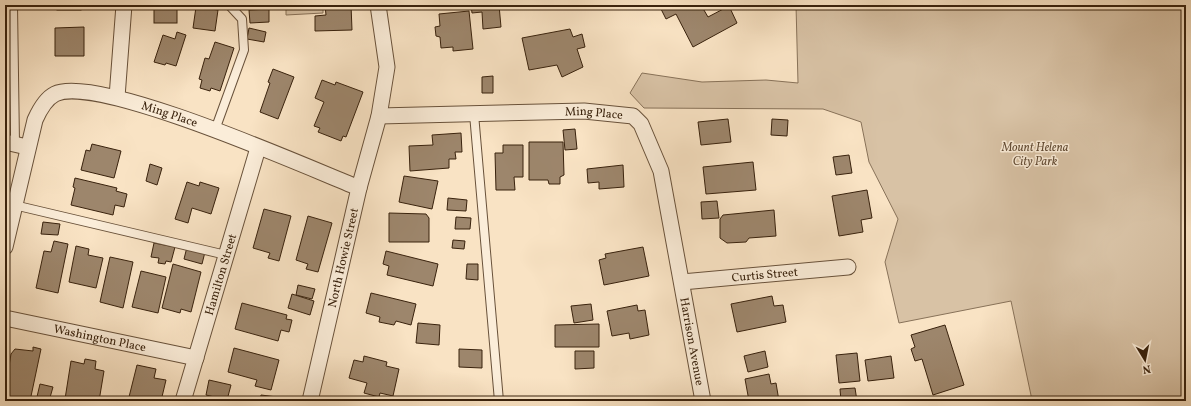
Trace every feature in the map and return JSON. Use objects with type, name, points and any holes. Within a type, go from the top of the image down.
[{"type":"street","points":[[117,97],[124,5]]},
{"type":"street","name":"North Howie Street","points":[[310,401],[359,188],[379,116],[386,67],[378,5]]},
{"type":"street","name":"Ming Place","points":[[5,247],[14,205],[16,144],[35,120],[42,107],[55,94],[80,91],[117,97],[215,130],[359,188]]},
{"type":"street","name":"Ming Place","points":[[379,116],[584,111],[633,116],[640,124],[660,171],[682,282]]},
{"type":"street","name":"Hamilton Street","points":[[184,401],[258,148]]},
{"type":"street","name":"Curtis Street","points":[[682,282],[848,267]]},
{"type":"street","name":"Harrison Avenue","points":[[682,282],[703,401]]},
{"type":"street","name":"Washington Place","points":[[5,318],[196,358]]},
{"type":"lane","points":[[13,5],[16,144]]},
{"type":"lane","points":[[215,130],[244,50],[242,19],[229,5]]},
{"type":"lane","points":[[474,114],[499,401]]},
{"type":"lane","points":[[14,205],[226,255]]},
{"type":"green space","points":[[286,5],[323,5],[323,13],[286,15]]},
{"type":"green space","name":"Mount Helena City Park","points":[[796,5],[1186,5],[1186,401],[1032,400],[1011,301],[899,323],[885,262],[898,219],[869,162],[861,122],[823,109],[644,108],[630,93],[642,73],[702,82],[766,80],[798,83]]},
{"type":"building","points":[[57,5],[81,5],[81,10],[57,10]]},
{"type":"building","points":[[154,5],[177,5],[177,23],[154,23]]},
{"type":"building","points":[[325,5],[351,5],[352,30],[315,31],[315,16],[326,15]]},
{"type":"building","points":[[471,5],[499,5],[501,27],[483,29],[482,12],[472,13]]},
{"type":"building","points":[[659,5],[701,5],[708,17],[729,6],[737,23],[693,47],[676,14],[666,19]]},
{"type":"building","points":[[196,7],[218,10],[215,31],[193,28]]},
{"type":"building","points":[[269,9],[269,22],[250,23],[249,10]]},
{"type":"building","points":[[469,11],[473,49],[453,51],[453,47],[441,48],[440,37],[436,36],[435,27],[440,26],[439,14]]},
{"type":"building","points":[[5,16],[7,49],[5,49]]},
{"type":"building","points":[[84,27],[84,56],[55,56],[55,28]]},
{"type":"building","points":[[249,28],[266,32],[264,42],[247,39]]},
{"type":"building","points":[[570,29],[573,37],[582,34],[585,47],[577,49],[583,67],[562,77],[557,65],[529,70],[522,38]]},
{"type":"building","points":[[177,32],[186,35],[176,66],[154,62],[163,35],[175,39]]},
{"type":"building","points":[[215,42],[234,48],[220,91],[211,88],[210,91],[200,88],[202,80],[199,79],[205,58],[209,59]]},
{"type":"building","points":[[273,69],[294,77],[278,119],[260,112]]},
{"type":"building","points":[[493,76],[493,93],[482,93],[482,77]]},
{"type":"building","points":[[322,80],[335,85],[336,82],[363,92],[346,137],[343,136],[341,141],[318,132],[320,128],[314,126],[324,102],[315,98]]},
{"type":"building","points":[[728,119],[731,142],[701,145],[698,122]]},
{"type":"building","points":[[772,119],[788,120],[787,136],[771,135]]},
{"type":"building","points":[[575,129],[577,149],[565,150],[563,130]]},
{"type":"building","points":[[461,133],[462,152],[455,152],[456,159],[449,159],[449,168],[410,171],[409,146],[433,145],[432,135]]},
{"type":"building","points":[[529,142],[563,142],[564,175],[560,177],[560,184],[549,184],[548,180],[529,180]]},
{"type":"building","points":[[92,144],[121,151],[114,178],[81,170],[86,150],[90,151]]},
{"type":"building","points":[[503,145],[523,145],[523,177],[514,177],[515,190],[496,190],[495,153],[503,153]]},
{"type":"building","points":[[849,155],[852,173],[836,175],[833,157]]},
{"type":"building","points":[[753,162],[756,190],[706,194],[703,167]]},
{"type":"building","points":[[150,164],[162,168],[157,185],[146,181]]},
{"type":"building","points":[[623,165],[624,187],[599,189],[599,182],[588,183],[587,169]]},
{"type":"building","points":[[404,176],[438,181],[432,209],[399,202]]},
{"type":"building","points":[[75,178],[117,188],[116,191],[127,194],[124,207],[115,205],[113,215],[71,205],[75,188],[73,187]]},
{"type":"building","points":[[187,182],[199,186],[200,182],[219,188],[211,214],[192,208],[188,223],[175,219]]},
{"type":"building","points":[[867,190],[872,218],[861,220],[863,232],[839,236],[832,196]]},
{"type":"building","points":[[448,198],[467,200],[466,211],[447,210]]},
{"type":"building","points":[[717,201],[719,218],[702,219],[701,202]]},
{"type":"building","points":[[264,209],[291,216],[279,261],[268,258],[270,253],[253,248]]},
{"type":"building","points":[[774,210],[776,236],[749,238],[746,242],[727,243],[720,238],[720,219],[723,215]]},
{"type":"building","points":[[389,213],[426,214],[429,218],[429,242],[389,242]]},
{"type":"building","points":[[308,216],[332,223],[318,272],[306,269],[308,264],[296,260]]},
{"type":"building","points":[[456,217],[471,218],[470,229],[455,229]]},
{"type":"building","points":[[43,222],[60,224],[58,235],[41,234]]},
{"type":"building","points":[[453,240],[465,241],[464,249],[452,248]]},
{"type":"building","points":[[54,241],[68,244],[58,293],[36,288],[44,251],[51,252]]},
{"type":"building","points":[[154,243],[175,247],[171,262],[166,261],[165,264],[158,263],[159,258],[151,257]]},
{"type":"building","points":[[76,246],[89,249],[88,255],[103,258],[96,288],[69,282]]},
{"type":"building","points":[[187,247],[205,252],[202,264],[184,259]]},
{"type":"building","points":[[643,247],[649,276],[604,285],[599,260],[606,258],[605,254]]},
{"type":"building","points":[[386,251],[438,264],[433,286],[387,275],[389,266],[383,264]]},
{"type":"building","points":[[110,257],[133,262],[123,308],[100,302]]},
{"type":"building","points":[[173,264],[201,272],[191,312],[181,309],[180,313],[162,308]]},
{"type":"building","points":[[467,264],[478,264],[478,280],[466,279]]},
{"type":"building","points":[[141,271],[166,277],[158,313],[132,307]]},
{"type":"building","points":[[298,285],[315,289],[312,299],[296,295]]},
{"type":"building","points":[[371,293],[416,304],[411,325],[396,321],[394,325],[379,322],[380,317],[366,313]]},
{"type":"building","points":[[292,294],[314,301],[310,315],[288,308]]},
{"type":"building","points":[[772,296],[774,306],[783,305],[786,322],[737,332],[731,304]]},
{"type":"building","points":[[242,303],[287,315],[286,319],[292,320],[289,332],[281,330],[278,341],[235,329]]},
{"type":"building","points":[[591,304],[593,320],[574,323],[571,306]]},
{"type":"building","points":[[637,305],[638,311],[645,310],[649,335],[630,339],[629,333],[612,336],[607,311]]},
{"type":"building","points":[[418,323],[440,325],[439,345],[416,343]]},
{"type":"building","points":[[599,324],[599,347],[555,347],[555,325]]},
{"type":"building","points":[[945,325],[964,385],[933,395],[922,359],[915,361],[911,349],[915,347],[911,335]]},
{"type":"building","points":[[33,347],[41,349],[30,401],[5,401],[5,390],[11,354],[15,349],[33,351]]},
{"type":"building","points":[[234,348],[279,360],[271,390],[255,386],[257,380],[228,372]]},
{"type":"building","points":[[459,349],[482,350],[482,368],[459,367]]},
{"type":"building","points":[[575,351],[594,351],[594,368],[575,369]]},
{"type":"building","points":[[765,351],[768,367],[748,372],[744,356]]},
{"type":"building","points":[[857,353],[860,381],[839,383],[836,355]]},
{"type":"building","points":[[364,356],[387,362],[386,366],[399,369],[393,396],[380,393],[379,397],[364,393],[367,383],[349,378],[354,360],[363,362]]},
{"type":"building","points":[[891,356],[894,378],[868,381],[865,360]]},
{"type":"building","points":[[85,359],[96,361],[95,369],[104,371],[99,401],[65,399],[71,361],[84,364]]},
{"type":"building","points":[[137,365],[156,369],[154,378],[166,380],[161,401],[128,401]]},
{"type":"building","points":[[769,374],[771,384],[776,383],[779,401],[749,401],[745,379]]},
{"type":"building","points":[[209,380],[231,385],[227,400],[206,395]]},
{"type":"building","points":[[40,384],[53,387],[49,401],[36,401]]},
{"type":"building","points":[[855,388],[857,401],[841,401],[840,389]]},
{"type":"building","points":[[261,395],[285,398],[285,401],[260,401]]},
{"type":"building","points":[[904,398],[904,401],[876,401],[876,399]]}]
